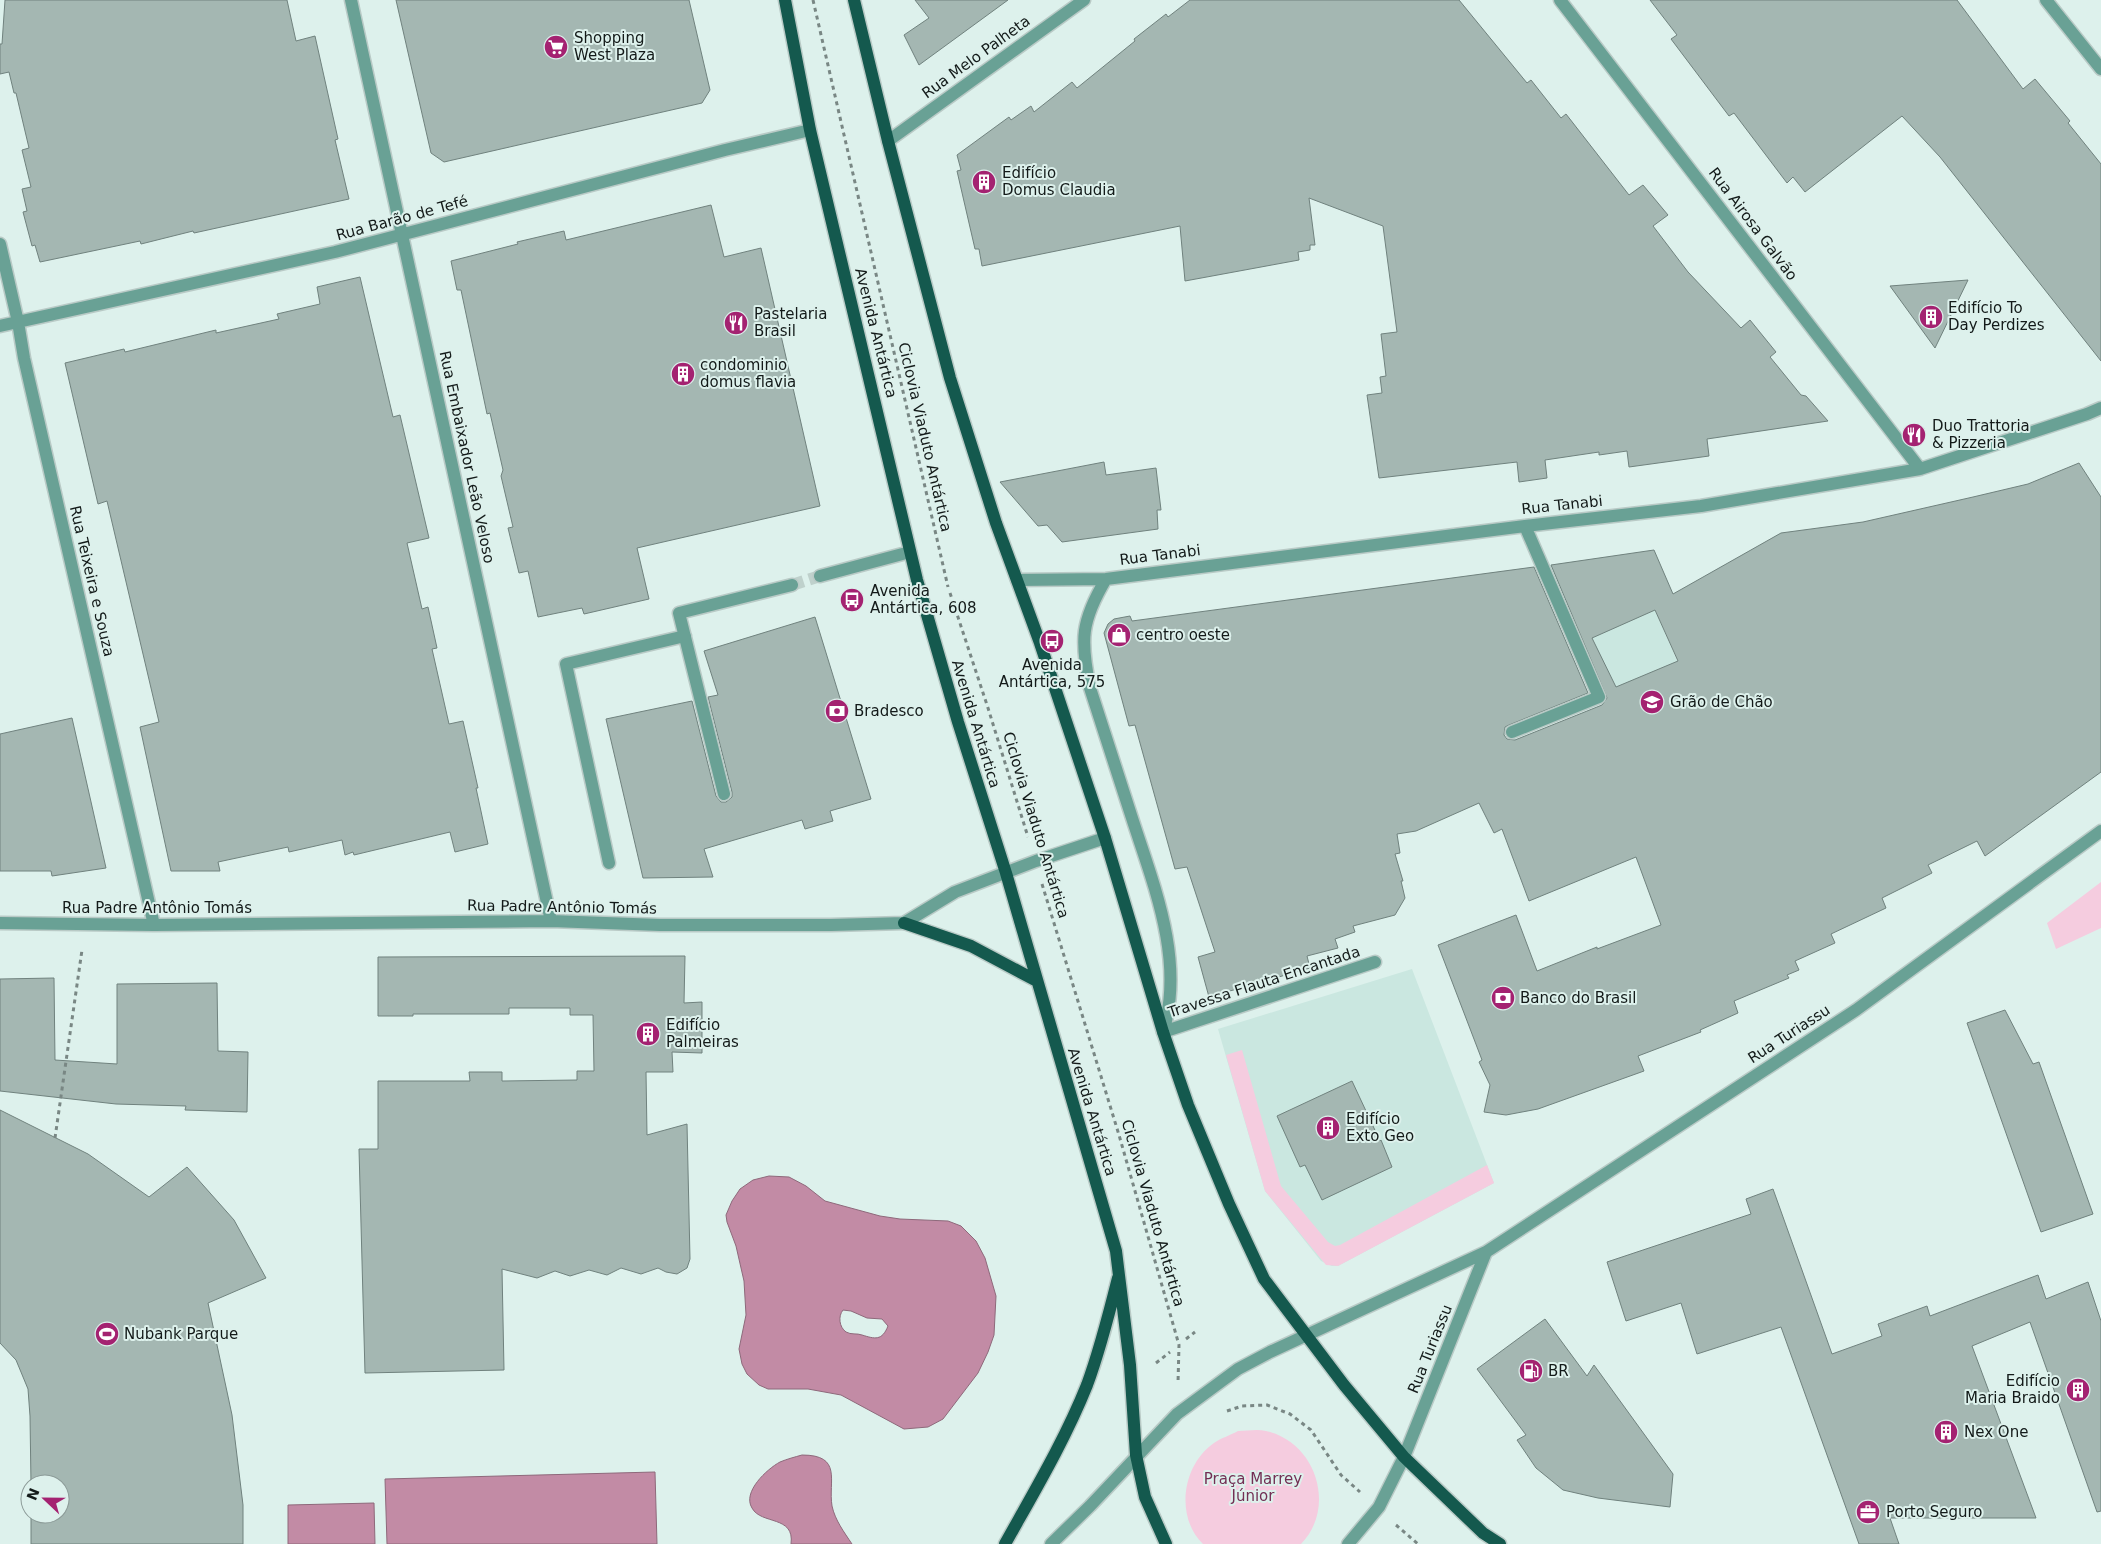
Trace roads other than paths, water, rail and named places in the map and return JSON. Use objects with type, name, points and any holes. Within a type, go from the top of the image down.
[{"type":"main road","name":"Avenida Antártica","points":[[785,0],[810,130],[910,552],[958,722],[1006,874],[1116,1251],[1120,1271],[1130,1365],[1136,1455]]},
{"type":"main road","points":[[854,0],[888,141],[950,378],[996,523],[1040,643],[1105,838],[1163,1032],[1192,1114],[1264,1279],[1344,1385],[1404,1457],[1483,1533],[1500,1544]]},
{"type":"main road","points":[[904,923],[971,946],[1036,980]]},
{"type":"main road","points":[[1005,1544],[1064,1436],[1087,1385],[1100,1349],[1120,1271]]},
{"type":"main road","points":[[1136,1455],[1145,1497],[1166,1544]]},
{"type":"street","name":"Rua Embaixador Leão Veloso","points":[[351,0],[551,921]]},
{"type":"street","name":"Rua Melo Palheta","points":[[888,141],[1084,0]]},
{"type":"street","name":"Rua Airosa Galvão","points":[[1560,0],[1920,469]]},
{"type":"street","points":[[2046,0],[2101,69]]},
{"type":"street","name":"Rua Barão de Tefé","points":[[0,326],[335,252],[725,150],[810,130]]},
{"type":"street","name":"Rua Teixeira e Souza","points":[[0,244],[18,322],[24,358],[154,925]]},
{"type":"street","name":"Rua Tanabi","points":[[1017,580],[1106,578],[1701,506],[1920,469],[2088,414],[2101,408]]},
{"type":"street","points":[[1512,732],[1599,697],[1525,526]]},
{"type":"street","points":[[820,576],[910,552]]},
{"type":"street","points":[[1106,578],[1094,599],[1084,628],[1083,656],[1090,688],[1158,898],[1166,937],[1171,994],[1169,1014],[1163,1032]]},
{"type":"street","points":[[724,794],[679,613],[792,585]]},
{"type":"street","points":[[609,863],[566,664],[685,636]]},
{"type":"street","name":"Rua Turiassu","points":[[1307,1336],[1486,1252],[1856,1010],[2101,831]]},
{"type":"street","name":"Rua Padre Antônio Tomás","points":[[0,923],[154,925],[551,921],[660,925],[904,923],[955,892],[1036,861],[1105,838]]},
{"type":"street","name":"Travessa Flauta Encantada","points":[[1163,1032],[1375,962]]},
{"type":"street","name":"Rua Turiassu","points":[[1404,1457],[1486,1252]]},
{"type":"street","points":[[1051,1544],[1090,1506],[1136,1455],[1177,1414],[1238,1369],[1270,1352],[1307,1336]]},
{"type":"street","points":[[1348,1544],[1379,1507],[1404,1457]]},
{"type":"tunnel","points":[[792,585],[820,576]]},
{"type":"place","name":"Shopping West Plaza","points":[[556,47]]},
{"type":"place","name":"Edifício Domus Claudia","points":[[984,182]]},
{"type":"place","name":"Edifício To Day Perdizes","points":[[1931,317]]},
{"type":"place","name":"Pastelaria Brasil","points":[[736,323]]},
{"type":"place","name":"condominio domus flavia","points":[[683,374]]},
{"type":"place","name":"Duo Trattoria & Pizzeria","points":[[1914,435]]},
{"type":"place","name":"Avenida Antártica, 608","points":[[852,600]]},
{"type":"place","name":"centro oeste","points":[[1119,635]]},
{"type":"place","name":"Avenida Antártica, 575","points":[[1052,641]]},
{"type":"place","name":"Grão de Chão","points":[[1652,702]]},
{"type":"place","name":"Bradesco","points":[[837,711]]},
{"type":"place","name":"Banco do Brasil","points":[[1503,998]]},
{"type":"place","name":"Edifício Palmeiras","points":[[648,1034]]},
{"type":"place","name":"Edifício Exto Geo","points":[[1328,1128]]},
{"type":"place","name":"Nubank Parque","points":[[107,1334]]},
{"type":"place","name":"BR","points":[[1531,1371]]},
{"type":"place","name":"Edifício Maria Braido","points":[[2078,1390]]},
{"type":"place","name":"Nex One","points":[[1946,1432]]},
{"type":"place","name":"Porto Seguro","points":[[1868,1512]]},
{"type":"park label","name":"Praça Marrey Júnior","points":[[1253,1488]]}]
